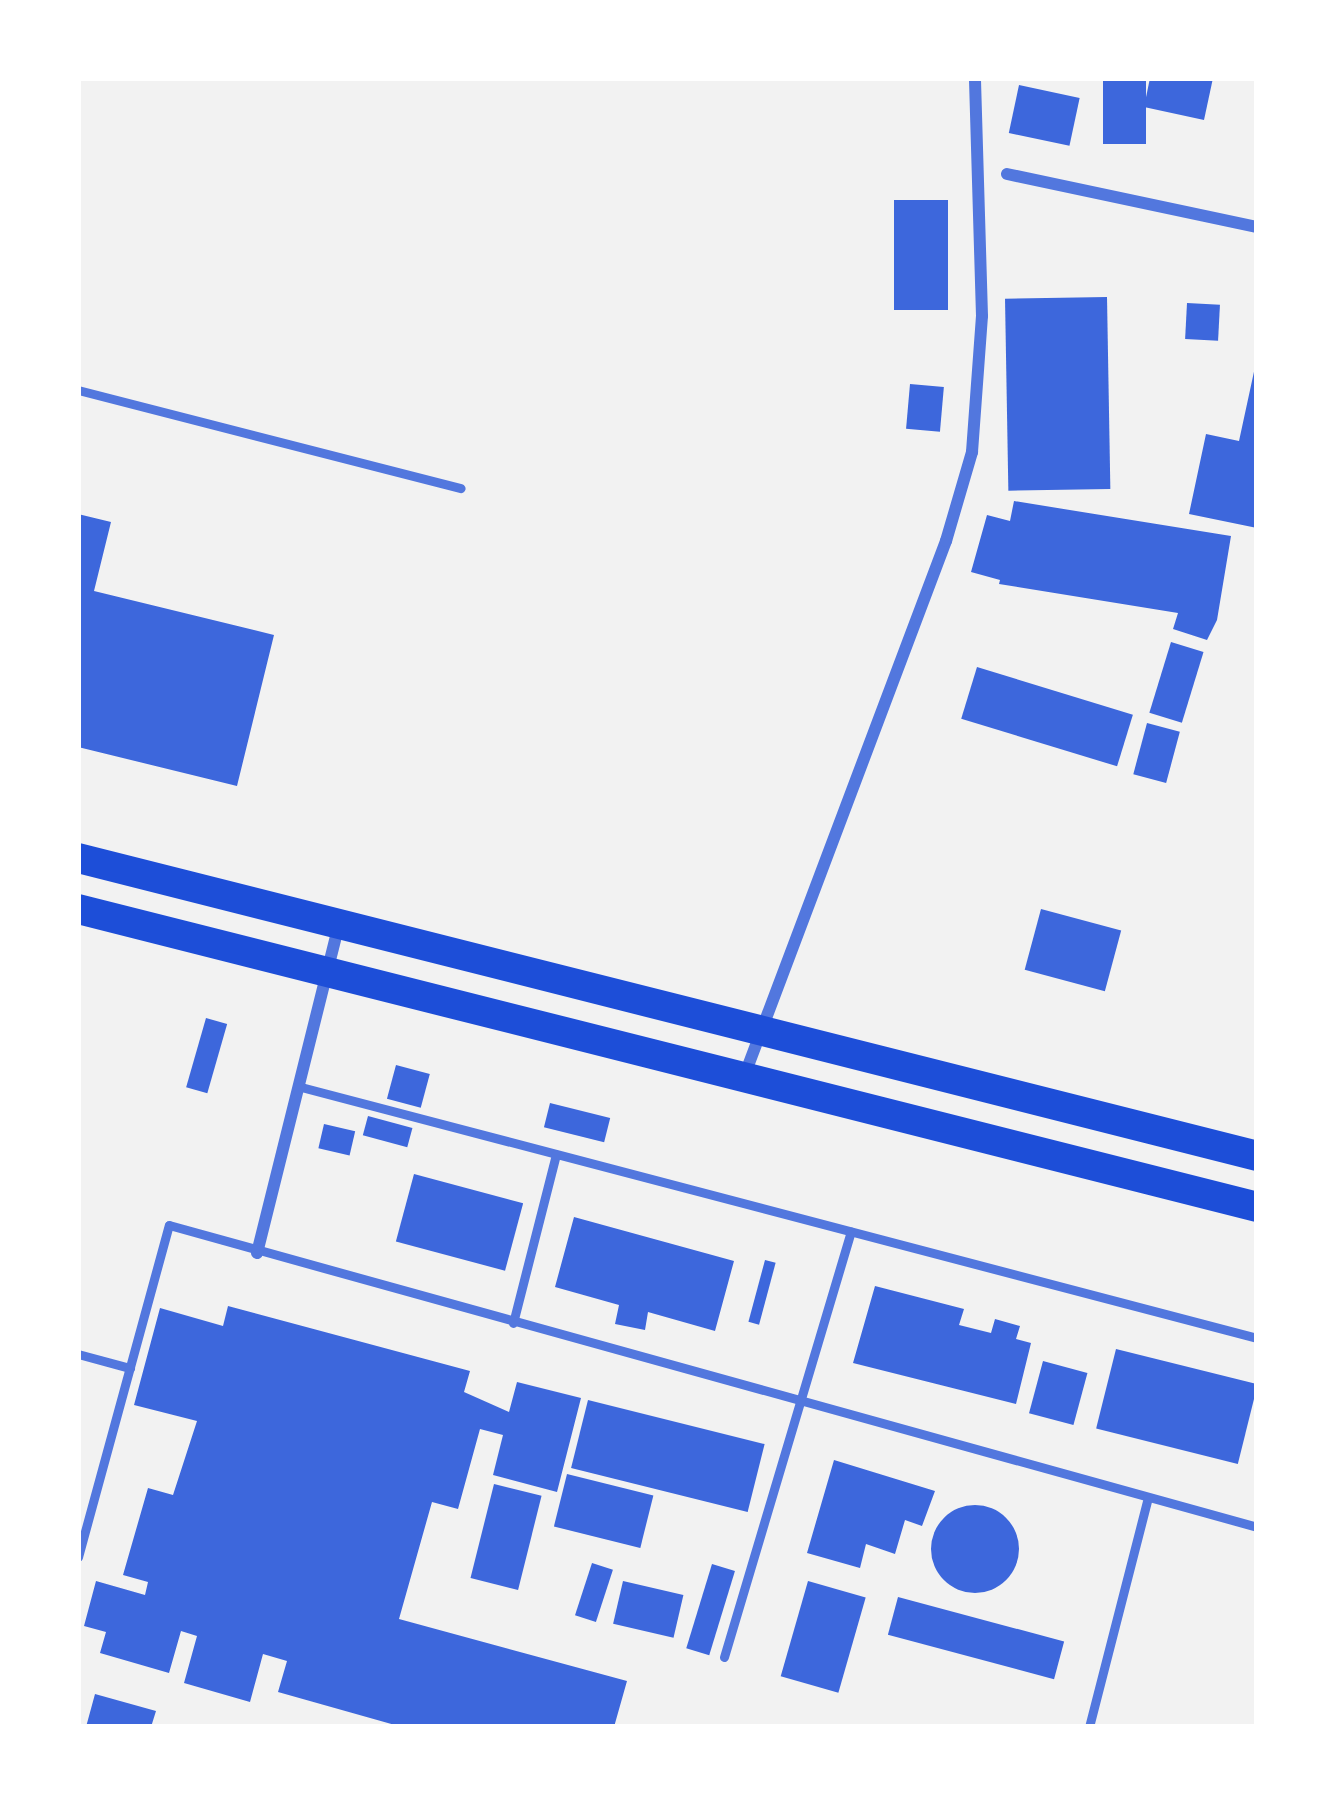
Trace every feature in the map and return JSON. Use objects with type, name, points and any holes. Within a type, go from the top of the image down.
[{"type":"main road","points":[[78,858],[1257,1156]]},
{"type":"main road","points":[[78,909],[743,1081],[1257,1207]]},
{"type":"street","points":[[743,1081],[758,1029],[946,541],[972,452],[982,316],[975,78]]},
{"type":"street","points":[[1007,175],[1257,227]]},
{"type":"street","points":[[257,1253],[339,923]]},
{"type":"lane","points":[[78,391],[461,488]]},
{"type":"lane","points":[[301,1087],[1257,1338]]},
{"type":"lane","points":[[513,1323],[556,1154]]},
{"type":"lane","points":[[78,1557],[169,1225],[1257,1527]]},
{"type":"lane","points":[[724,1657],[851,1232]]},
{"type":"lane","points":[[78,1354],[130,1368]]},
{"type":"lane","points":[[1089,1727],[1148,1498]]},
{"type":"building","points":[[1103,78],[1146,78],[1146,144],[1103,144]]},
{"type":"building","points":[[1150,78],[1213,78],[1204,120],[1144,107]]},
{"type":"building","points":[[1019,85],[1080,98],[1069,146],[1009,133]]},
{"type":"building","points":[[894,200],[948,200],[948,310],[894,310]]},
{"type":"building","points":[[1107,297],[1110,489],[1008,491],[1005,299]]},
{"type":"building","points":[[1187,303],[1220,305],[1218,341],[1185,339]]},
{"type":"building","points":[[1255,367],[1257,528],[1189,514],[1206,434],[1239,441]]},
{"type":"building","points":[[910,384],[944,387],[940,432],[906,429]]},
{"type":"building","points":[[1014,501],[1231,536],[1217,620],[1207,640],[1173,629],[1178,613],[999,584],[1000,580],[971,572],[987,515],[1010,521]]},
{"type":"building","points":[[78,514],[111,522],[94,591],[274,635],[237,786],[78,747]]},
{"type":"building","points":[[1171,642],[1204,652],[1182,723],[1149,713]]},
{"type":"building","points":[[977,667],[1133,715],[1117,766],[961,719]]},
{"type":"building","points":[[1147,723],[1180,732],[1166,783],[1133,774]]},
{"type":"building","points":[[1041,909],[1121,930],[1105,991],[1025,970]]},
{"type":"building","points":[[206,1018],[227,1024],[207,1093],[186,1087]]},
{"type":"building","points":[[396,1065],[430,1074],[421,1108],[387,1099]]},
{"type":"building","points":[[550,1103],[610,1118],[604,1142],[544,1127]]},
{"type":"building","points":[[368,1116],[412,1128],[407,1147],[363,1135]]},
{"type":"building","points":[[324,1124],[355,1131],[350,1156],[318,1148]]},
{"type":"building","points":[[414,1174],[523,1203],[505,1271],[396,1242]]},
{"type":"building","points":[[574,1217],[734,1261],[715,1331],[648,1312],[645,1330],[615,1324],[619,1305],[555,1287]]},
{"type":"building","points":[[765,1260],[776,1263],[759,1325],[748,1322]]},
{"type":"building","points":[[875,1286],[964,1309],[959,1325],[991,1333],[995,1319],[1020,1326],[1016,1339],[1031,1343],[1016,1404],[853,1363]]},
{"type":"building","points":[[228,1306],[470,1371],[464,1392],[509,1412],[517,1382],[581,1398],[557,1492],[493,1475],[503,1435],[480,1429],[458,1509],[432,1502],[399,1619],[627,1681],[614,1727],[402,1727],[278,1692],[287,1661],[263,1654],[250,1702],[184,1683],[197,1636],[181,1631],[169,1673],[100,1653],[106,1632],[84,1626],[96,1581],[145,1595],[148,1582],[123,1575],[148,1488],[173,1495],[197,1421],[134,1405],[160,1308],[223,1326]]},
{"type":"building","points":[[1116,1349],[1257,1384],[1238,1464],[1096,1429]]},
{"type":"building","points":[[1043,1361],[1087,1373],[1073,1425],[1029,1413]]},
{"type":"building","points":[[588,1400],[765,1444],[748,1512],[571,1468]]},
{"type":"building","points":[[834,1460],[935,1491],[922,1526],[905,1520],[895,1554],[866,1544],[860,1568],[807,1553]]},
{"type":"building","points":[[567,1474],[653,1496],[640,1548],[554,1526]]},
{"type":"building","points":[[494,1484],[542,1496],[518,1590],[471,1578]]},
{"type":"building","points":[[975,1505],[992,1508],[1006,1518],[1016,1532],[1016,1566],[1006,1580],[992,1590],[975,1593],[958,1590],[944,1580],[934,1566],[931,1549],[934,1532],[944,1518],[958,1508]]},
{"type":"building","points":[[592,1563],[613,1570],[596,1622],[575,1615]]},
{"type":"building","points":[[712,1564],[735,1571],[709,1655],[686,1648]]},
{"type":"building","points":[[623,1581],[683,1595],[674,1638],[613,1624]]},
{"type":"building","points":[[808,1581],[866,1598],[838,1693],[781,1676]]},
{"type":"building","points":[[898,1597],[1064,1642],[1054,1679],[888,1635]]},
{"type":"building","points":[[95,1694],[156,1711],[151,1727],[86,1727]]}]
